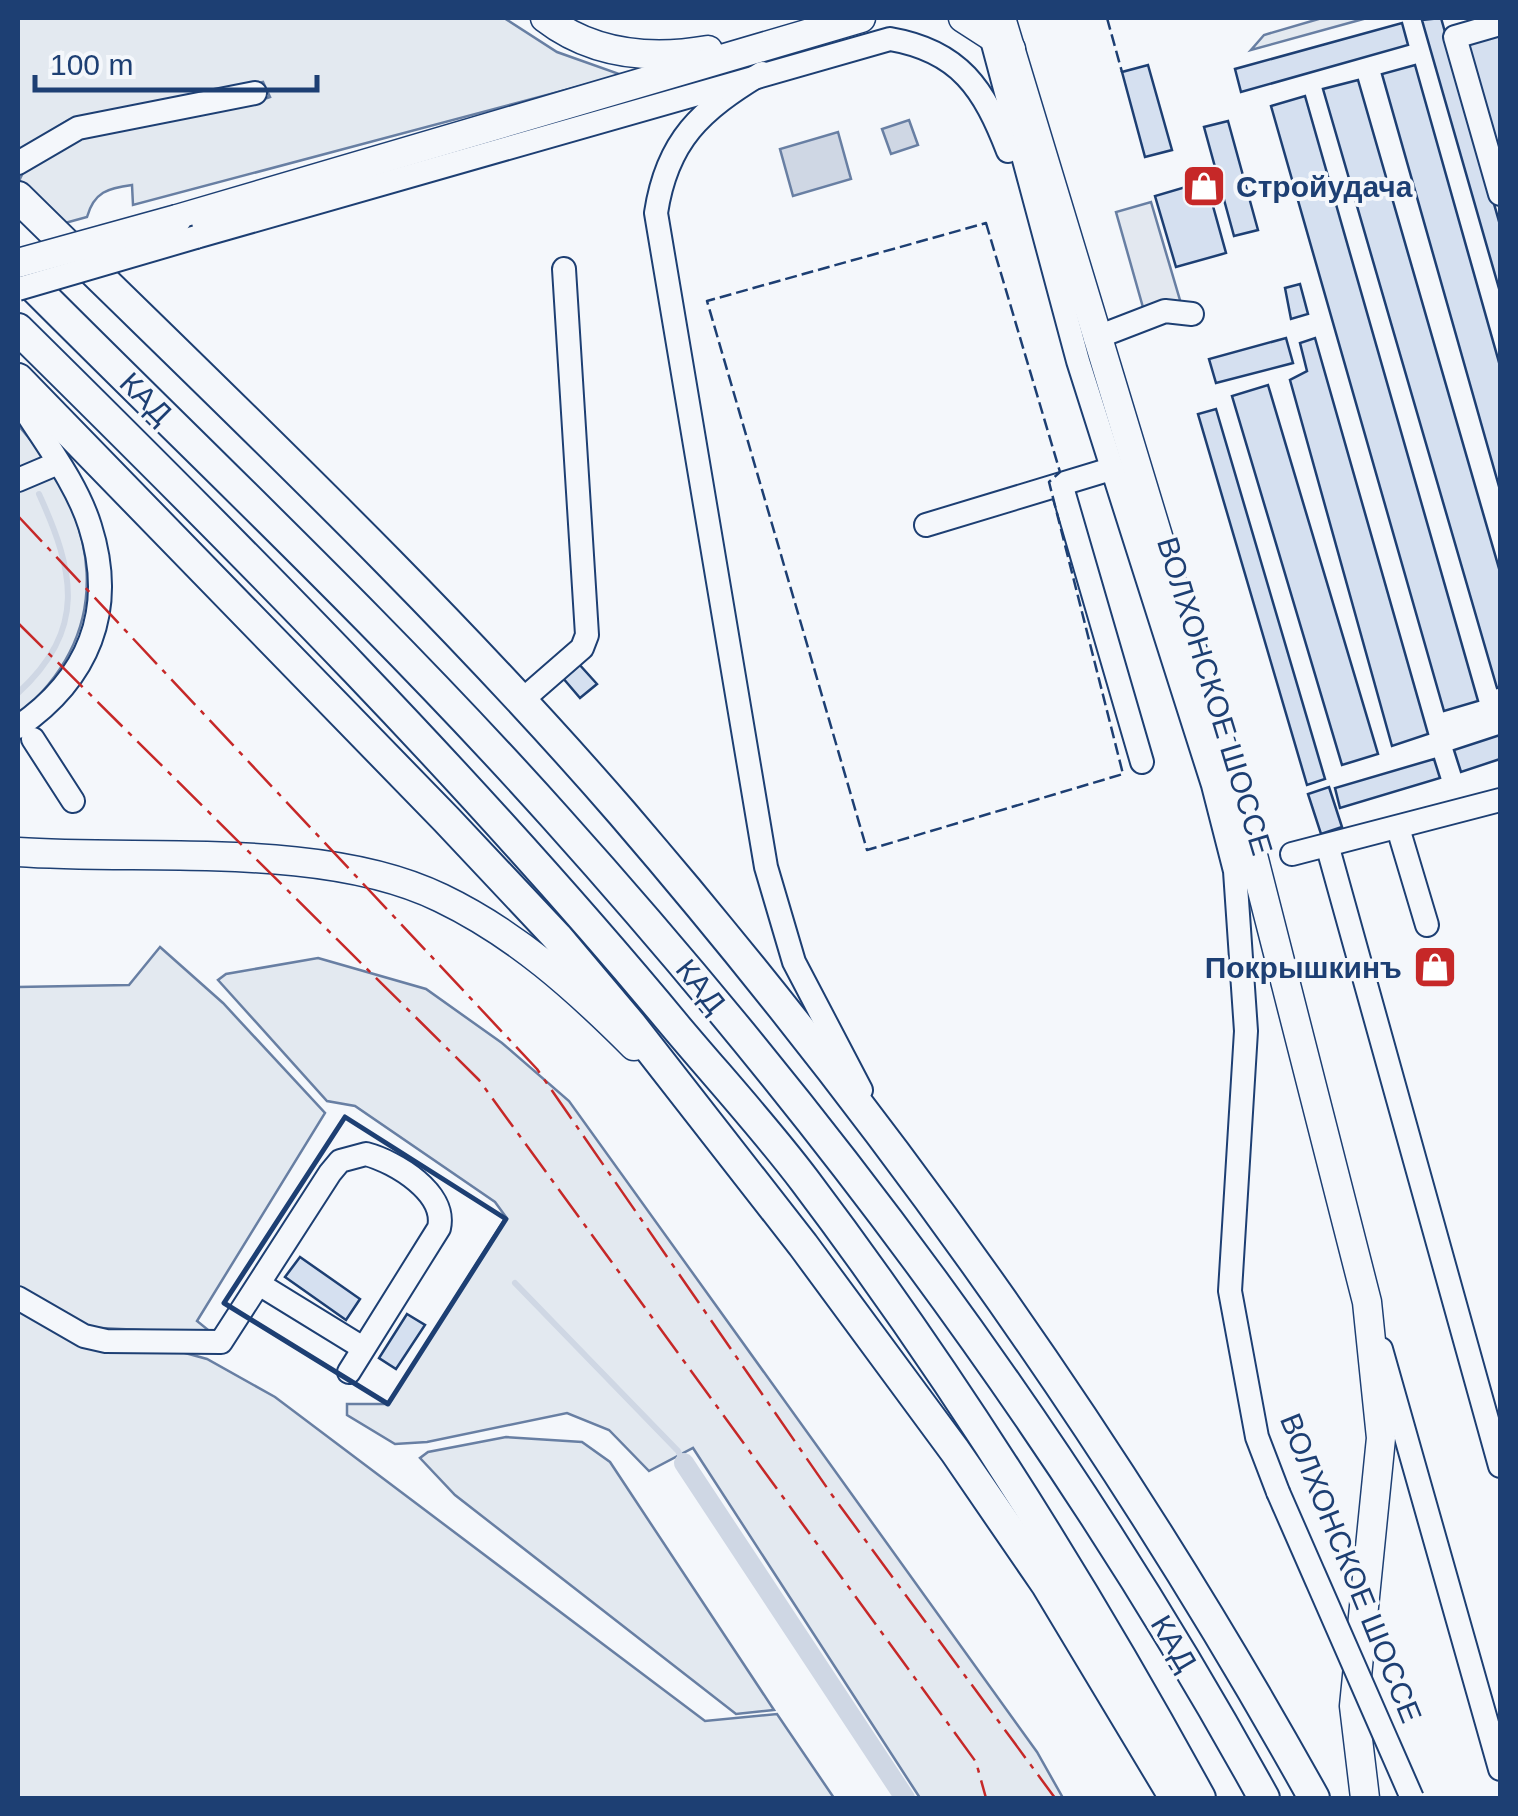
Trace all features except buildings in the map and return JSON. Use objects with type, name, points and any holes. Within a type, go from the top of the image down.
[{"type":"highway","points":[[18,197],[524,705],[690,894],[886,1136],[1012,1310],[1113,1463],[1198,1598],[1314,1798]]},
{"type":"highway","name":"КАД","points":[[18,272],[277,527],[551,812],[702,987],[977,1336],[1144,1594],[1264,1798]]},
{"type":"highway","name":"КАД","points":[[18,328],[255,562],[396,709],[629,970],[804,1180],[936,1366],[1066,1565],[1114,1641],[1200,1798]]},
{"type":"highway","points":[[18,379],[557,937],[700,1112],[965,1466],[1047,1585],[1175,1798]]},
{"type":"main road","points":[[545,18],[600,49],[638,55],[683,54],[789,40]]},
{"type":"main road","points":[[18,263],[186,228],[861,18]]},
{"type":"main road","points":[[962,18],[997,30]]},
{"type":"main road","name":"ВОЛХОНСКОЕ ШОССЕ","points":[[997,30],[1244,820],[1367,1302]]},
{"type":"main road","points":[[18,852],[296,862],[363,874],[438,896],[510,936],[566,980],[700,1112]]},
{"type":"main road","points":[[1365,1798],[1354,1706],[1381,1438],[1367,1302]]},
{"type":"street","points":[[1500,24],[1455,37],[1500,194]]},
{"type":"street","name":"ВОЛХОНСКОЕ ШОССЕ","points":[[997,30],[1047,252],[1111,469],[1213,785],[1235,871],[1246,1031],[1230,1292],[1257,1437],[1412,1798]]},
{"type":"street","points":[[18,288],[186,228],[890,39],[946,57],[961,68],[1000,129],[1047,252]]},
{"type":"street","points":[[762,74],[713,103],[684,136],[660,184],[656,213],[766,868],[794,962],[886,1136]]},
{"type":"street","points":[[18,162],[78,128],[256,93]]},
{"type":"street","points":[[528,695],[582,648],[586,635],[564,269]]},
{"type":"street","points":[[1096,338],[1166,312],[1192,314]]},
{"type":"street","points":[[18,399],[90,525],[100,584],[88,655],[68,686],[25,733],[73,802]]},
{"type":"street","points":[[18,480],[51,466]]},
{"type":"street","points":[[926,526],[1111,469]]},
{"type":"street","points":[[1062,487],[1142,762]]},
{"type":"street","points":[[1292,854],[1328,848],[1500,800]]},
{"type":"street","points":[[1398,828],[1427,925]]},
{"type":"street","points":[[1328,848],[1494,1418],[1500,1466]]},
{"type":"street","points":[[18,1298],[84,1336],[106,1340],[221,1342],[340,1161],[366,1154],[392,1166],[428,1193],[442,1215],[439,1228],[348,1372]]},
{"type":"street","points":[[259,1284],[363,1348]]},
{"type":"street","name":"ВОЛХОНСКОЕ ШОССЕ","points":[[1367,1302],[1500,1769]]},
{"type":"shaded area","points":[[18,18],[504,18],[557,52],[622,75],[133,205],[132,185],[116,188],[98,197],[87,217],[54,226],[18,188],[27,168],[52,151],[127,126],[270,97],[263,82],[69,120],[18,151]]},
{"type":"shaded area","points":[[1322,18],[1367,18],[1251,50],[1264,35]]},
{"type":"shaded area","points":[[909,120],[918,145],[891,154],[882,129]]},
{"type":"shaded area","points":[[838,132],[851,179],[793,196],[780,149]]},
{"type":"shaded area","points":[[1151,202],[1182,307],[1146,318],[1116,212]]},
{"type":"shaded area","points":[[18,425],[46,460],[67,497],[81,535],[87,573],[84,610],[72,647],[50,682],[18,715]]},
{"type":"shaded area","points":[[160,947],[223,1003],[325,1113],[197,1321],[207,1329],[203,1333],[80,1327],[18,1290],[18,987],[129,985]]},
{"type":"shaded area","points":[[318,958],[426,989],[502,1043],[569,1101],[1037,1752],[1063,1798],[920,1798],[693,1448],[649,1471],[609,1430],[567,1413],[427,1442],[395,1444],[347,1415],[347,1404],[388,1404],[506,1217],[495,1202],[355,1106],[327,1101],[218,980],[226,974]]},
{"type":"shaded area","points":[[18,1307],[207,1359],[275,1397],[705,1721],[777,1714],[834,1798],[18,1798]]},
{"type":"shaded area","points":[[506,1437],[582,1442],[610,1462],[774,1710],[736,1714],[455,1495],[420,1458],[428,1452]]},
{"type":"waterway","points":[[18,693],[56,646],[68,598],[60,549],[39,494]]},
{"type":"waterway","points":[[515,1283],[678,1451],[684,1463]]},
{"type":"waterway","points":[[684,1463],[905,1798]]},
{"type":"fence","points":[[1107,18],[1122,72]]},
{"type":"fence","points":[[986,223],[1060,472],[1049,482],[1123,774],[867,850],[707,301],[986,223]]},
{"type":"wall","points":[[345,1117],[506,1219],[388,1404],[224,1303],[345,1117]]},
{"type":"power","points":[[18,516],[537,1069],[832,1495],[1055,1798]]},
{"type":"power","points":[[18,623],[479,1080],[976,1762],[986,1798]]},
{"type":"place","name":"Стройудача","points":[[1204,186]]},
{"type":"place","name":"Покрышкинъ","points":[[1435,967]]}]
